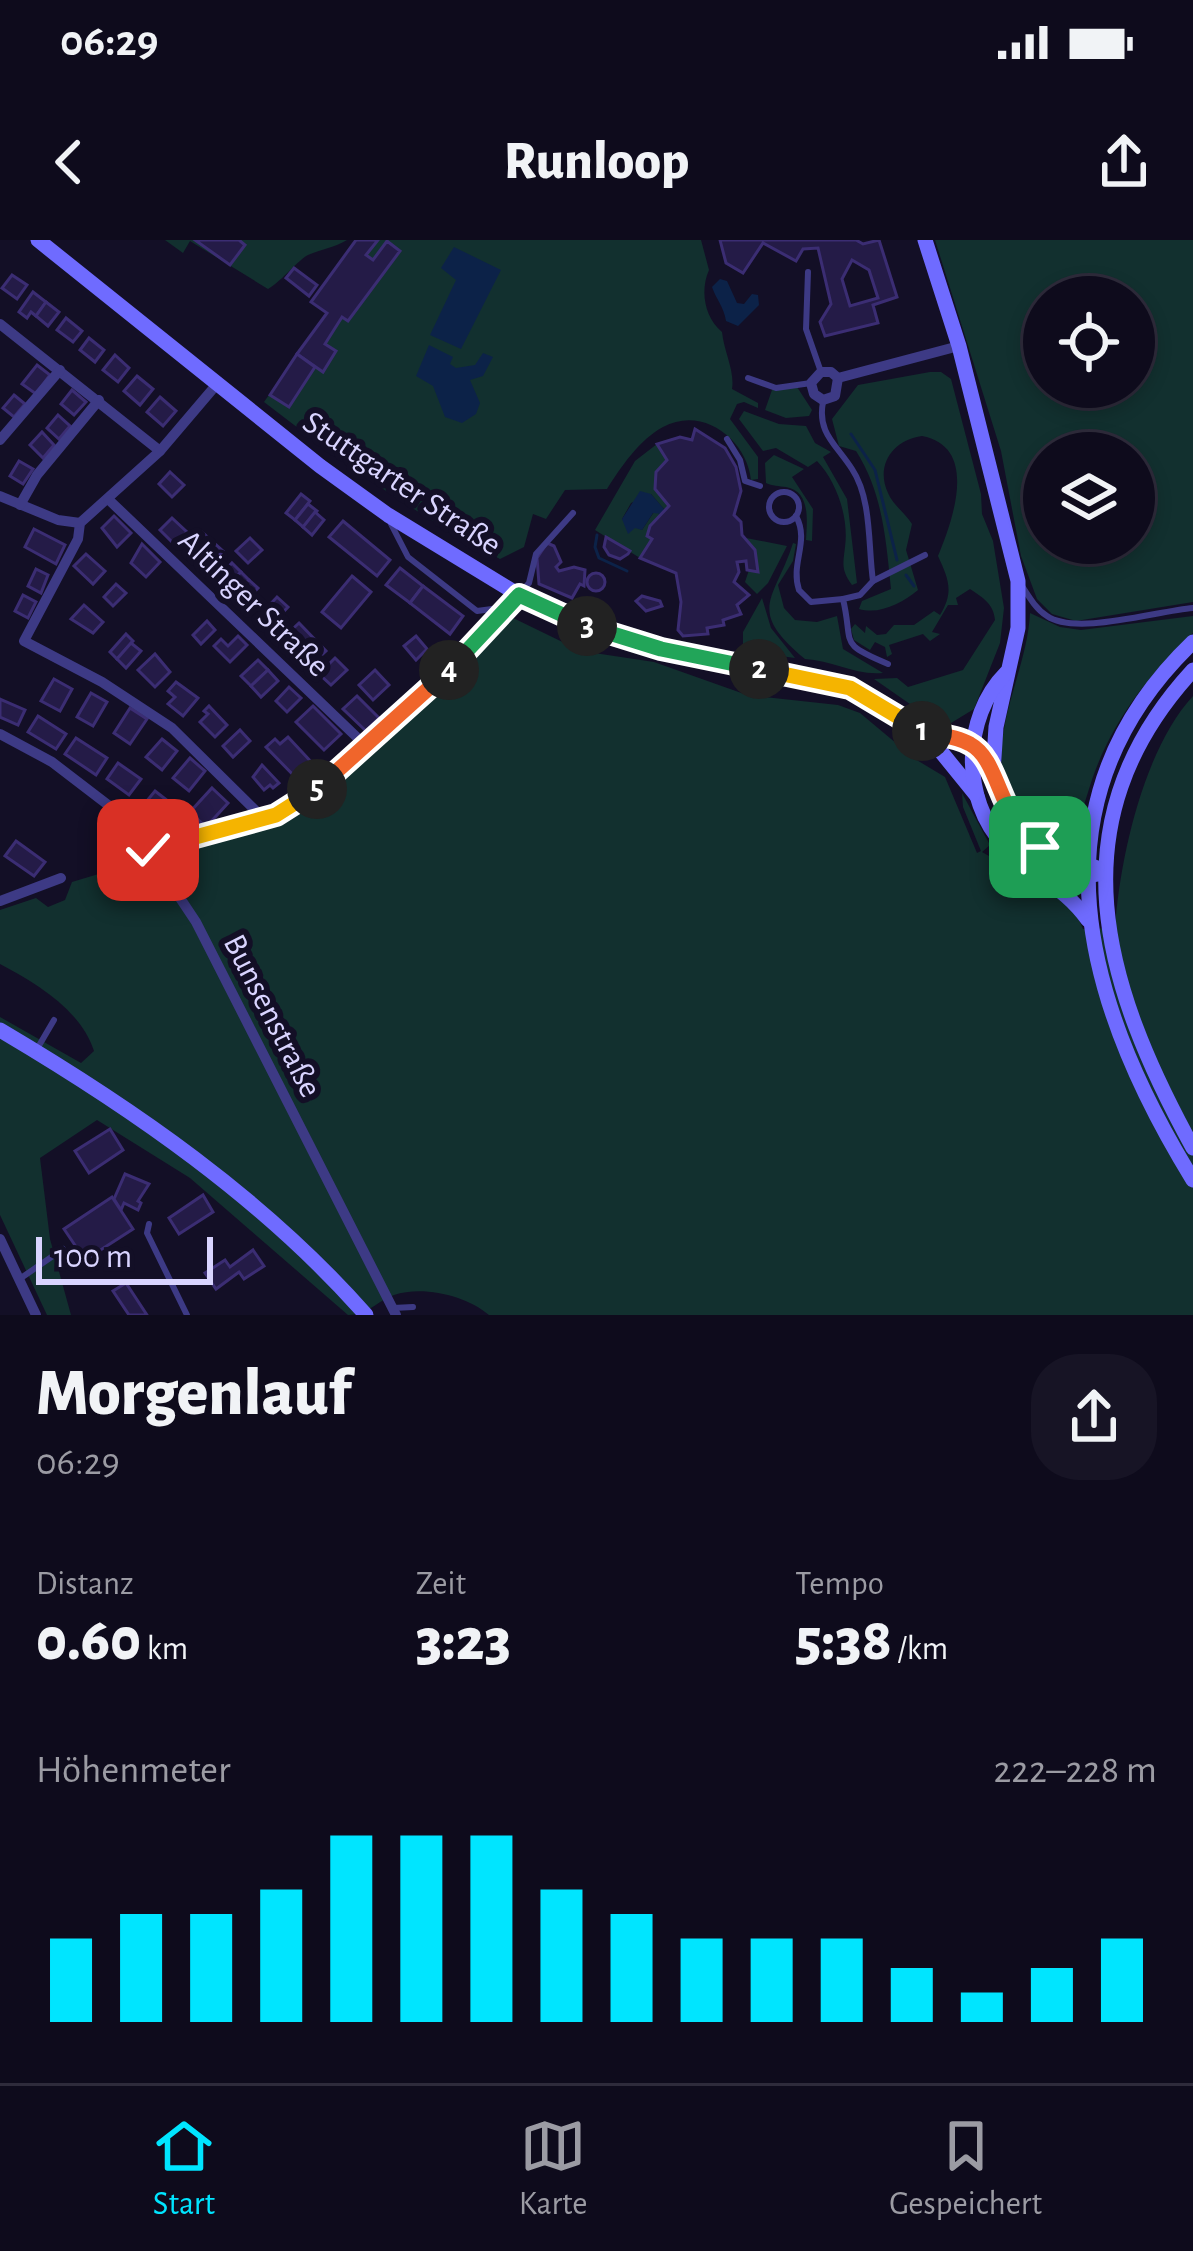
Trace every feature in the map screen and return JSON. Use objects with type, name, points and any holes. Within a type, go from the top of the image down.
[{"type":"main road","name":"Stuttgarter Straße","points":[[38,240],[388,515],[514,601],[661,649],[818,678],[867,696],[938,748],[977,796],[998,838],[1068,895],[1089,922]]},
{"type":"main road","points":[[925,240],[959,346],[1018,581],[1018,628],[994,740],[993,772]]},
{"type":"main road","points":[[1193,642],[1161,676],[1111,764],[1095,815],[1089,922],[1102,992],[1124,1052],[1193,1180]]},
{"type":"main road","points":[[1193,670],[1145,735],[1128,770],[1094,871],[1126,1009],[1152,1072],[1193,1148]]},
{"type":"main road","points":[[974,751],[991,692],[1006,673]]},
{"type":"main road","name":"Stuttgarter Straße","points":[[916,729],[974,751]]},
{"type":"main road","points":[[974,751],[994,740]]},
{"type":"main road","name":"Stuttgarter Straße","points":[[938,748],[974,751]]},
{"type":"main road","name":"Stuttgarter Straße","points":[[974,751],[977,796]]},
{"type":"main road","points":[[974,751],[993,772],[1012,820],[1031,841],[1094,871]]},
{"type":"main road","points":[[1049,852],[1075,839],[1095,815]]},
{"type":"main road","points":[[1035,870],[1094,871]]},
{"type":"main road","points":[[0,1030],[173,1143],[323,1267],[366,1315]]},
{"type":"street","points":[[0,324],[160,451]]},
{"type":"street","points":[[838,379],[959,346]]},
{"type":"street","points":[[819,366],[838,379],[836,396],[824,400],[814,394],[812,383],[819,366]]},
{"type":"street","points":[[0,440],[60,370]]},
{"type":"street","points":[[217,384],[160,451],[80,523],[78,539],[24,641],[101,682],[172,728],[262,817]]},
{"type":"street","points":[[20,505],[37,475],[98,400]]},
{"type":"street","points":[[0,496],[58,520],[80,523]]},
{"type":"street","name":"Altinger Straße","points":[[109,499],[365,745]]},
{"type":"street","points":[[148,850],[276,815],[301,802],[466,654],[514,601]]},
{"type":"street","name":"Bunsenstraße","points":[[0,734],[52,762],[112,808],[148,850],[196,922],[395,1312]]},
{"type":"street","points":[[0,902],[61,878]]},
{"type":"street","points":[[0,1238],[36,1315]]},
{"type":"lane","points":[[808,272],[805,307],[819,366]]},
{"type":"lane","points":[[748,378],[776,388],[812,383]]},
{"type":"lane","points":[[824,400],[820,421],[854,471],[865,506],[873,581]]},
{"type":"lane","points":[[727,439],[740,460],[745,481],[760,486]]},
{"type":"lane","points":[[796,516],[786,522],[774,518],[769,505],[772,497],[782,491],[796,496],[800,506],[796,516],[804,533],[796,564],[799,590],[811,602],[860,595],[873,581],[925,555]]},
{"type":"lane","points":[[388,515],[408,557],[477,610],[514,601],[529,584],[536,554],[573,513]]},
{"type":"lane","points":[[1018,581],[1048,617],[1069,624],[1099,624],[1193,608]]},
{"type":"lane","points":[[843,599],[847,637],[853,648],[888,664]]},
{"type":"lane","points":[[35,1052],[54,1019]]},
{"type":"lane","points":[[149,1224],[147,1233],[188,1315]]},
{"type":"lane","points":[[21,1278],[63,1249]]},
{"type":"lane","points":[[395,1312],[412,1307]]},
{"type":"green space","points":[[165,240],[347,240],[308,255],[268,289],[190,241],[183,253]]},
{"type":"green space","points":[[356,240],[701,240],[709,270],[705,303],[722,332],[732,389],[758,403],[758,408],[737,404],[730,419],[758,457],[758,479],[751,480],[741,452],[720,430],[693,420],[678,421],[646,439],[607,489],[565,490],[546,519],[533,514],[524,547],[500,559],[438,524],[264,402],[326,313],[311,302]]},
{"type":"green space","points":[[935,240],[1193,240],[1193,602],[1076,621],[1052,614],[1037,599],[1024,564],[1155,564],[1155,432],[1023,432],[1023,561],[1001,451]]},
{"type":"green space","points":[[930,372],[951,379],[982,514],[993,541],[1004,608],[1000,643],[974,709],[951,723],[920,711],[874,679],[897,678],[908,687],[963,670],[995,620],[987,602],[970,589],[956,598],[958,605],[948,605],[932,632],[940,634],[930,641],[923,634],[889,645],[892,654],[887,657],[885,647],[875,642],[870,650],[854,640],[851,629],[855,624],[865,633],[866,626],[877,635],[886,634],[894,625],[914,625],[934,611],[940,615],[948,586],[938,556],[957,487],[951,455],[940,443],[922,436],[903,443],[889,456],[885,483],[912,524],[906,550],[918,590],[890,607],[859,609],[862,601],[891,589],[885,535],[865,467],[856,451],[839,446],[832,419],[858,385]]},
{"type":"green space","points":[[797,387],[812,410],[809,416],[786,418],[765,410],[772,390]]},
{"type":"green space","points":[[744,411],[779,424],[806,426],[815,443],[831,452],[823,457],[847,499],[857,583],[852,585],[844,571],[843,513],[824,470],[817,461],[808,467],[776,448],[763,451],[739,419]]},
{"type":"green space","points":[[657,444],[667,460],[656,472],[655,489],[669,506],[664,509],[651,494],[631,503],[622,519],[642,530],[654,512],[662,514],[640,558],[595,530],[635,461]]},
{"type":"green space","points":[[774,455],[804,469],[792,477],[813,509],[812,541],[806,540],[806,508],[800,494],[766,483],[765,463]]},
{"type":"green space","points":[[746,538],[787,546],[757,594],[745,582],[749,570],[758,571],[755,550]]},
{"type":"green space","points":[[793,543],[793,561],[778,585],[784,608],[795,620],[817,622],[837,616],[843,649],[883,673],[805,659],[775,628],[770,604]]},
{"type":"green space","points":[[762,598],[771,628],[795,658],[743,651],[743,632]]},
{"type":"green space","points":[[1030,613],[1060,627],[1081,630],[1193,616],[1193,633],[1162,664],[1123,716],[1102,754],[1078,819],[1059,840],[1041,837],[1020,818],[1007,793],[1002,767],[1002,742]]},
{"type":"green space","points":[[505,614],[581,651],[654,662],[747,695],[838,705],[860,713],[915,759],[945,777],[977,853],[981,851],[962,793],[990,845],[982,852],[1054,892],[1076,914],[1083,929],[1115,928],[1122,869],[1148,774],[1176,718],[1193,696],[1193,1315],[489,1315],[457,1298],[418,1291],[394,1295],[348,1315],[190,1178],[97,1120],[40,1158],[50,1239],[71,1315],[47,1315],[0,1215],[0,1017],[81,1063],[94,1051],[68,1010],[0,964],[0,910],[36,898],[48,907],[65,900],[72,882],[291,816],[317,799],[473,659]]},
{"type":"water","points":[[454,247],[501,270],[461,349],[430,335],[456,280],[441,268]]},
{"type":"water","points":[[720,279],[727,281],[737,303],[758,295],[759,305],[738,326],[726,321],[712,287]]},
{"type":"water","points":[[429,345],[453,357],[450,364],[456,368],[475,365],[483,353],[493,357],[483,376],[470,380],[480,403],[476,414],[462,423],[445,417],[433,386],[416,376]]},
{"type":"water","points":[[640,491],[651,494],[664,509],[662,514],[653,513],[642,530],[635,528],[628,534],[622,519]]},
{"type":"building","points":[[195,240],[239,240],[245,245],[230,265]]},
{"type":"building","points":[[356,240],[378,240],[366,255],[373,260],[387,241],[400,251],[348,321],[342,317],[325,344],[336,351],[323,372],[297,354],[327,313],[311,302]]},
{"type":"building","points":[[720,240],[856,240],[863,244],[879,240],[897,297],[873,305],[878,323],[825,336],[820,322],[831,304],[818,248],[803,249],[796,261],[763,243],[743,273],[726,263]],"holes":[[[852,260],[869,270],[878,298],[850,306],[842,279]]]},
{"type":"building","points":[[294,268],[317,285],[309,296],[286,278]]},
{"type":"building","points":[[12,275],[27,285],[17,299],[2,288]]},
{"type":"building","points":[[33,292],[46,302],[36,316],[31,312],[27,318],[19,312]]},
{"type":"building","points":[[46,302],[59,312],[48,326],[36,316]]},
{"type":"building","points":[[66,318],[82,331],[73,342],[57,330]]},
{"type":"building","points":[[89,338],[104,350],[95,362],[80,350]]},
{"type":"building","points":[[297,354],[315,367],[289,407],[270,395]]},
{"type":"building","points":[[115,355],[129,368],[118,382],[103,370]]},
{"type":"building","points":[[37,365],[50,375],[36,394],[22,384]]},
{"type":"building","points":[[137,376],[153,389],[140,405],[124,391]]},
{"type":"building","points":[[72,390],[86,402],[74,415],[61,404]]},
{"type":"building","points":[[14,395],[25,404],[14,417],[3,408]]},
{"type":"building","points":[[160,397],[176,411],[163,426],[147,412]]},
{"type":"building","points":[[58,415],[70,426],[59,439],[47,428]]},
{"type":"building","points":[[695,429],[725,448],[736,467],[741,491],[734,515],[755,550],[758,572],[747,570],[746,561],[737,562],[734,582],[749,595],[737,605],[741,614],[723,620],[724,625],[707,628],[708,634],[683,636],[678,630],[681,602],[676,573],[640,558],[652,539],[647,536],[650,526],[669,506],[655,489],[656,472],[667,460],[657,444],[680,437],[692,440]]},
{"type":"building","points":[[42,432],[54,445],[43,458],[30,445]]},
{"type":"building","points":[[19,461],[33,469],[23,484],[10,476]]},
{"type":"building","points":[[170,472],[184,485],[172,497],[159,484]]},
{"type":"building","points":[[301,494],[310,501],[295,520],[286,513]]},
{"type":"building","points":[[308,504],[317,511],[303,527],[295,520]]},
{"type":"building","points":[[315,512],[324,520],[312,535],[303,527]]},
{"type":"building","points":[[114,516],[131,533],[117,547],[102,528]]},
{"type":"building","points":[[172,518],[187,532],[174,544],[160,530]]},
{"type":"building","points":[[343,521],[390,560],[377,576],[329,537]]},
{"type":"building","points":[[34,529],[65,545],[56,564],[25,547]]},
{"type":"building","points":[[202,532],[223,551],[211,563],[202,543],[195,548],[191,544]]},
{"type":"building","points":[[606,537],[628,554],[620,559],[609,555],[604,547]]},
{"type":"building","points":[[250,538],[262,550],[248,563],[236,551]]},
{"type":"building","points":[[547,543],[554,546],[561,562],[556,567],[559,571],[585,570],[584,586],[580,584],[572,598],[539,584],[537,558]]},
{"type":"building","points":[[142,544],[160,562],[146,577],[131,563]]},
{"type":"building","points":[[86,554],[105,571],[93,584],[74,566]]},
{"type":"building","points":[[232,563],[241,572],[227,586],[219,577]]},
{"type":"building","points":[[400,568],[423,586],[410,603],[386,585]]},
{"type":"building","points":[[36,569],[48,575],[41,593],[28,586]]},
{"type":"building","points":[[241,572],[249,580],[236,594],[227,586]]},
{"type":"building","points":[[596,573],[605,582],[596,591],[587,582]]},
{"type":"building","points":[[352,576],[371,592],[341,628],[322,612]]},
{"type":"building","points":[[249,580],[258,588],[245,602],[236,594]]},
{"type":"building","points":[[116,584],[126,593],[113,606],[104,597]]},
{"type":"building","points":[[423,586],[463,616],[450,634],[410,603]]},
{"type":"building","points":[[23,595],[36,602],[28,618],[15,611]]},
{"type":"building","points":[[642,596],[662,606],[646,611],[636,601]]},
{"type":"building","points":[[277,597],[288,607],[273,623],[262,613]]},
{"type":"building","points":[[84,605],[103,622],[93,633],[71,619]]},
{"type":"building","points":[[207,621],[215,630],[201,644],[193,635]]},
{"type":"building","points":[[299,623],[326,651],[310,666],[283,638]]},
{"type":"building","points":[[126,634],[133,641],[117,659],[110,652]]},
{"type":"building","points":[[238,636],[247,645],[230,662],[214,646],[221,639],[228,646]]},
{"type":"building","points":[[416,636],[427,649],[416,660],[404,646]]},
{"type":"building","points":[[131,643],[141,651],[126,668],[117,659]]},
{"type":"building","points":[[155,654],[170,672],[155,687],[138,670]]},
{"type":"building","points":[[335,658],[347,670],[331,685],[319,674]]},
{"type":"building","points":[[258,660],[268,670],[251,686],[241,676]]},
{"type":"building","points":[[268,670],[278,681],[261,697],[251,686]]},
{"type":"building","points":[[375,670],[389,685],[373,700],[359,685]]},
{"type":"building","points":[[54,679],[72,689],[60,711],[41,701]]},
{"type":"building","points":[[176,682],[198,698],[183,716],[168,704],[175,697],[168,691]]},
{"type":"building","points":[[289,687],[301,698],[287,712],[276,701]]},
{"type":"building","points":[[91,693],[107,702],[93,726],[77,717]]},
{"type":"building","points":[[357,696],[379,718],[366,731],[343,709]]},
{"type":"building","points":[[0,699],[25,710],[18,725],[0,717]]},
{"type":"building","points":[[209,706],[227,725],[215,737],[200,722]]},
{"type":"building","points":[[313,706],[341,734],[324,750],[296,722]]},
{"type":"building","points":[[130,708],[147,719],[130,744],[114,733]]},
{"type":"building","points":[[38,716],[66,734],[56,749],[28,732]]},
{"type":"building","points":[[240,730],[250,741],[233,757],[223,746]]},
{"type":"building","points":[[288,737],[315,766],[299,781],[266,747]]},
{"type":"building","points":[[76,738],[107,758],[96,775],[65,754]]},
{"type":"building","points":[[162,739],[177,751],[162,770],[146,757]]},
{"type":"building","points":[[190,758],[205,771],[189,791],[173,778]]},
{"type":"building","points":[[118,763],[141,779],[129,795],[107,779]]},
{"type":"building","points":[[262,765],[279,783],[273,788],[264,790],[253,777]]},
{"type":"building","points":[[212,788],[228,803],[206,827],[190,812]]},
{"type":"building","points":[[155,791],[177,808],[163,826],[141,808]]},
{"type":"building","points":[[16,841],[45,862],[34,876],[5,856]]},
{"type":"building","points":[[110,1129],[123,1150],[89,1173],[75,1151]]},
{"type":"building","points":[[125,1174],[149,1184],[138,1210],[124,1203],[121,1210],[114,1199]]},
{"type":"building","points":[[203,1195],[213,1212],[179,1234],[169,1218]]},
{"type":"building","points":[[112,1197],[133,1229],[85,1260],[64,1229]]},
{"type":"building","points":[[253,1250],[264,1266],[244,1279],[239,1272],[216,1289],[205,1273],[225,1260],[230,1267]]},
{"type":"building","points":[[126,1283],[147,1315],[129,1315],[113,1291]]},
{"type":"waterway","points":[[851,434],[875,470],[897,560]]},
{"type":"waterway","points":[[597,535],[599,558],[627,571]]},
{"type":"waterway","points":[[906,575],[914,586]]},
{"type":"route","points":[[148,850],[276,815],[301,802],[466,654],[519,595],[597,629],[661,649],[850,688],[916,729],[972,744],[993,772],[1012,820],[1040,847]]}]
